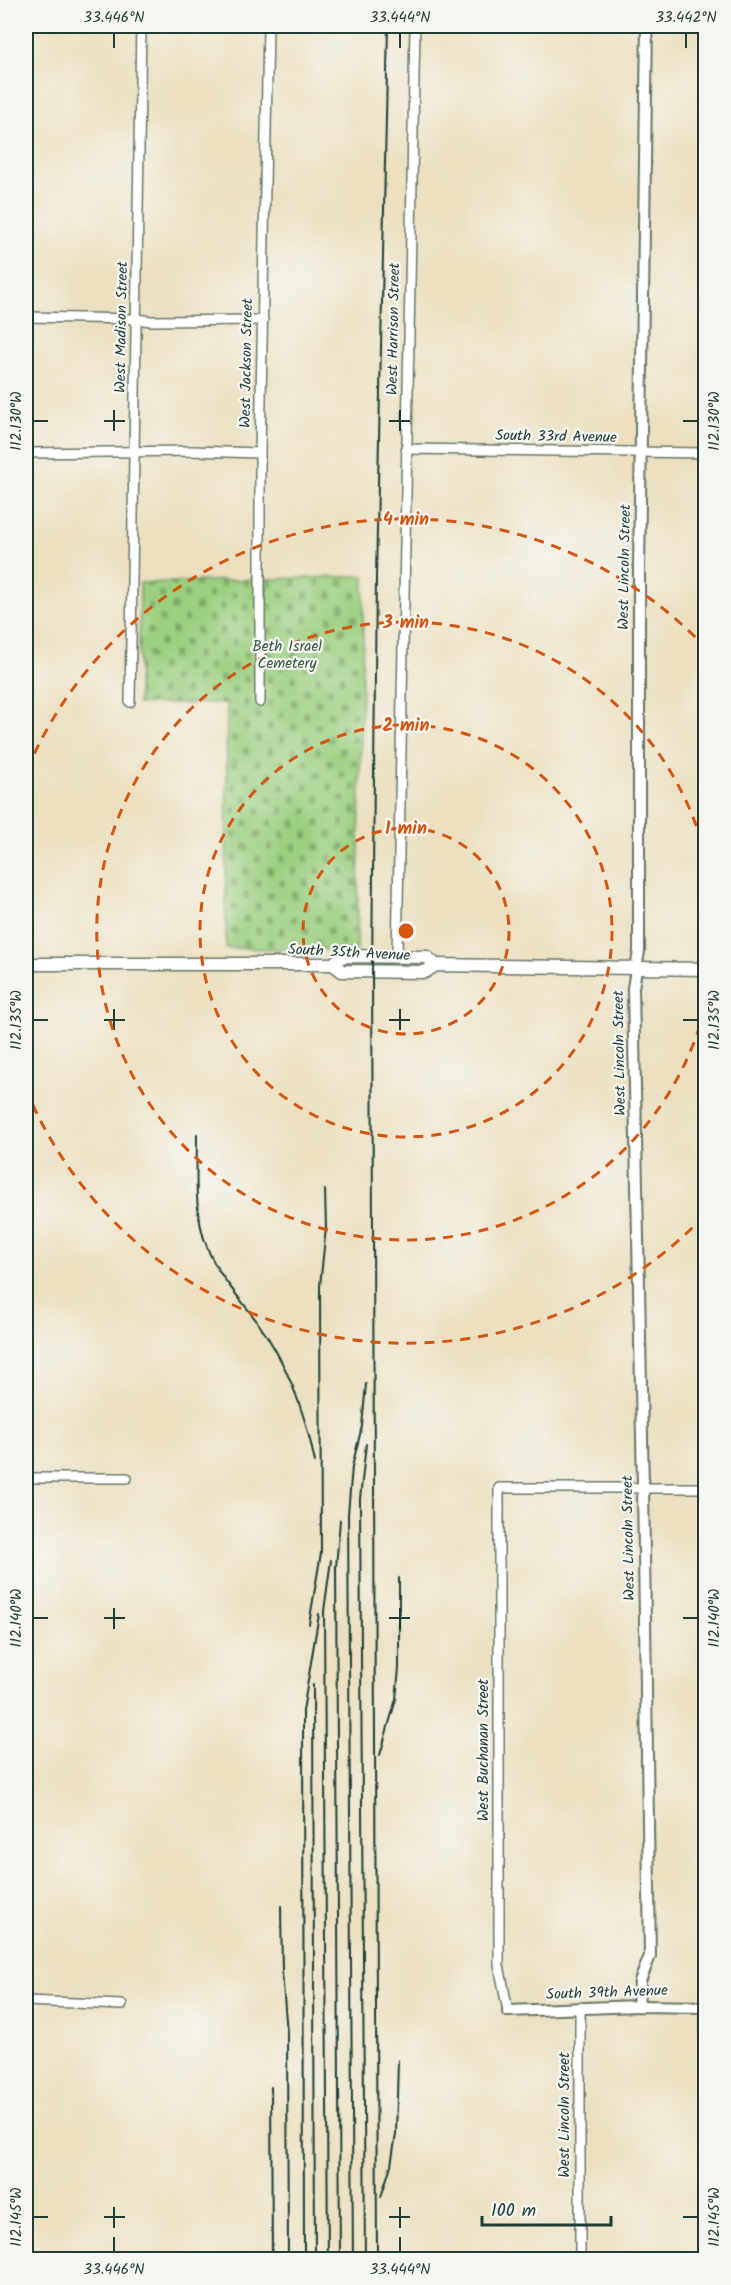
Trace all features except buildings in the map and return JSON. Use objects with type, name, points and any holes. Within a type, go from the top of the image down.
[{"type":"main road","points":[[333,964],[342,956],[428,957],[436,965]]},
{"type":"main road","name":"South 35th Avenue","points":[[26,964],[333,964],[342,971],[425,972],[436,965],[705,969]]},
{"type":"street","name":"West Madison Street","points":[[130,702],[141,26]]},
{"type":"street","name":"West Jackson Street","points":[[260,702],[260,453],[268,26]]},
{"type":"street","name":"West Harrison Street","points":[[397,957],[415,26]]},
{"type":"street","name":"West Lincoln Street","points":[[638,2006],[640,1981],[650,1956],[633,999],[639,951],[639,568],[647,26]]},
{"type":"street","points":[[26,317],[137,318],[151,321],[263,320]]},
{"type":"street","name":"South 33rd Avenue","points":[[406,449],[705,453]]},
{"type":"street","points":[[26,453],[260,453]]},
{"type":"street","points":[[26,1478],[128,1478]]},
{"type":"street","points":[[643,1487],[705,1488]]},
{"type":"street","name":"West Buchanan Street","points":[[508,2011],[499,1965],[499,1488],[643,1487]]},
{"type":"street","points":[[26,2001],[122,2005]]},
{"type":"street","name":"West Lincoln Street","points":[[580,2007],[580,2259]]},
{"type":"street","name":"South 39th Avenue","points":[[508,2011],[580,2007],[705,2007]]},
{"type":"street","points":[[705,2007],[705,2077]]},
{"type":"green space","name":"Beth Israel Cemetery","points":[[364,576],[357,950],[226,948],[227,703],[138,704],[140,583]]},
{"type":"railway","points":[[377,2260],[372,971],[376,576],[388,26]]},
{"type":"railway","points":[[197,1134],[198,1206],[207,1247],[223,1278],[269,1339],[287,1372],[306,1425],[315,1462]]},
{"type":"railway","points":[[309,1624],[321,1553],[320,1286],[326,1228],[325,1190]]},
{"type":"railway","points":[[353,2260],[348,1514],[352,1467],[362,1426],[366,1384]]},
{"type":"railway","points":[[365,2260],[360,1499],[366,1444]]},
{"type":"railway","points":[[340,1520],[336,1567],[340,2260]]},
{"type":"railway","points":[[328,2260],[324,1611],[331,1560]]},
{"type":"railway","points":[[380,1755],[396,1699],[399,1668],[399,1578]]},
{"type":"railway","points":[[304,2260],[303,1711],[319,1614]]},
{"type":"railway","points":[[313,1685],[315,2260]]},
{"type":"railway","points":[[281,1906],[282,1972],[287,2033],[288,2260]]},
{"type":"railway","points":[[381,2197],[391,2165],[396,2134],[398,2060]]},
{"type":"railway","points":[[271,2087],[272,2260]]}]
